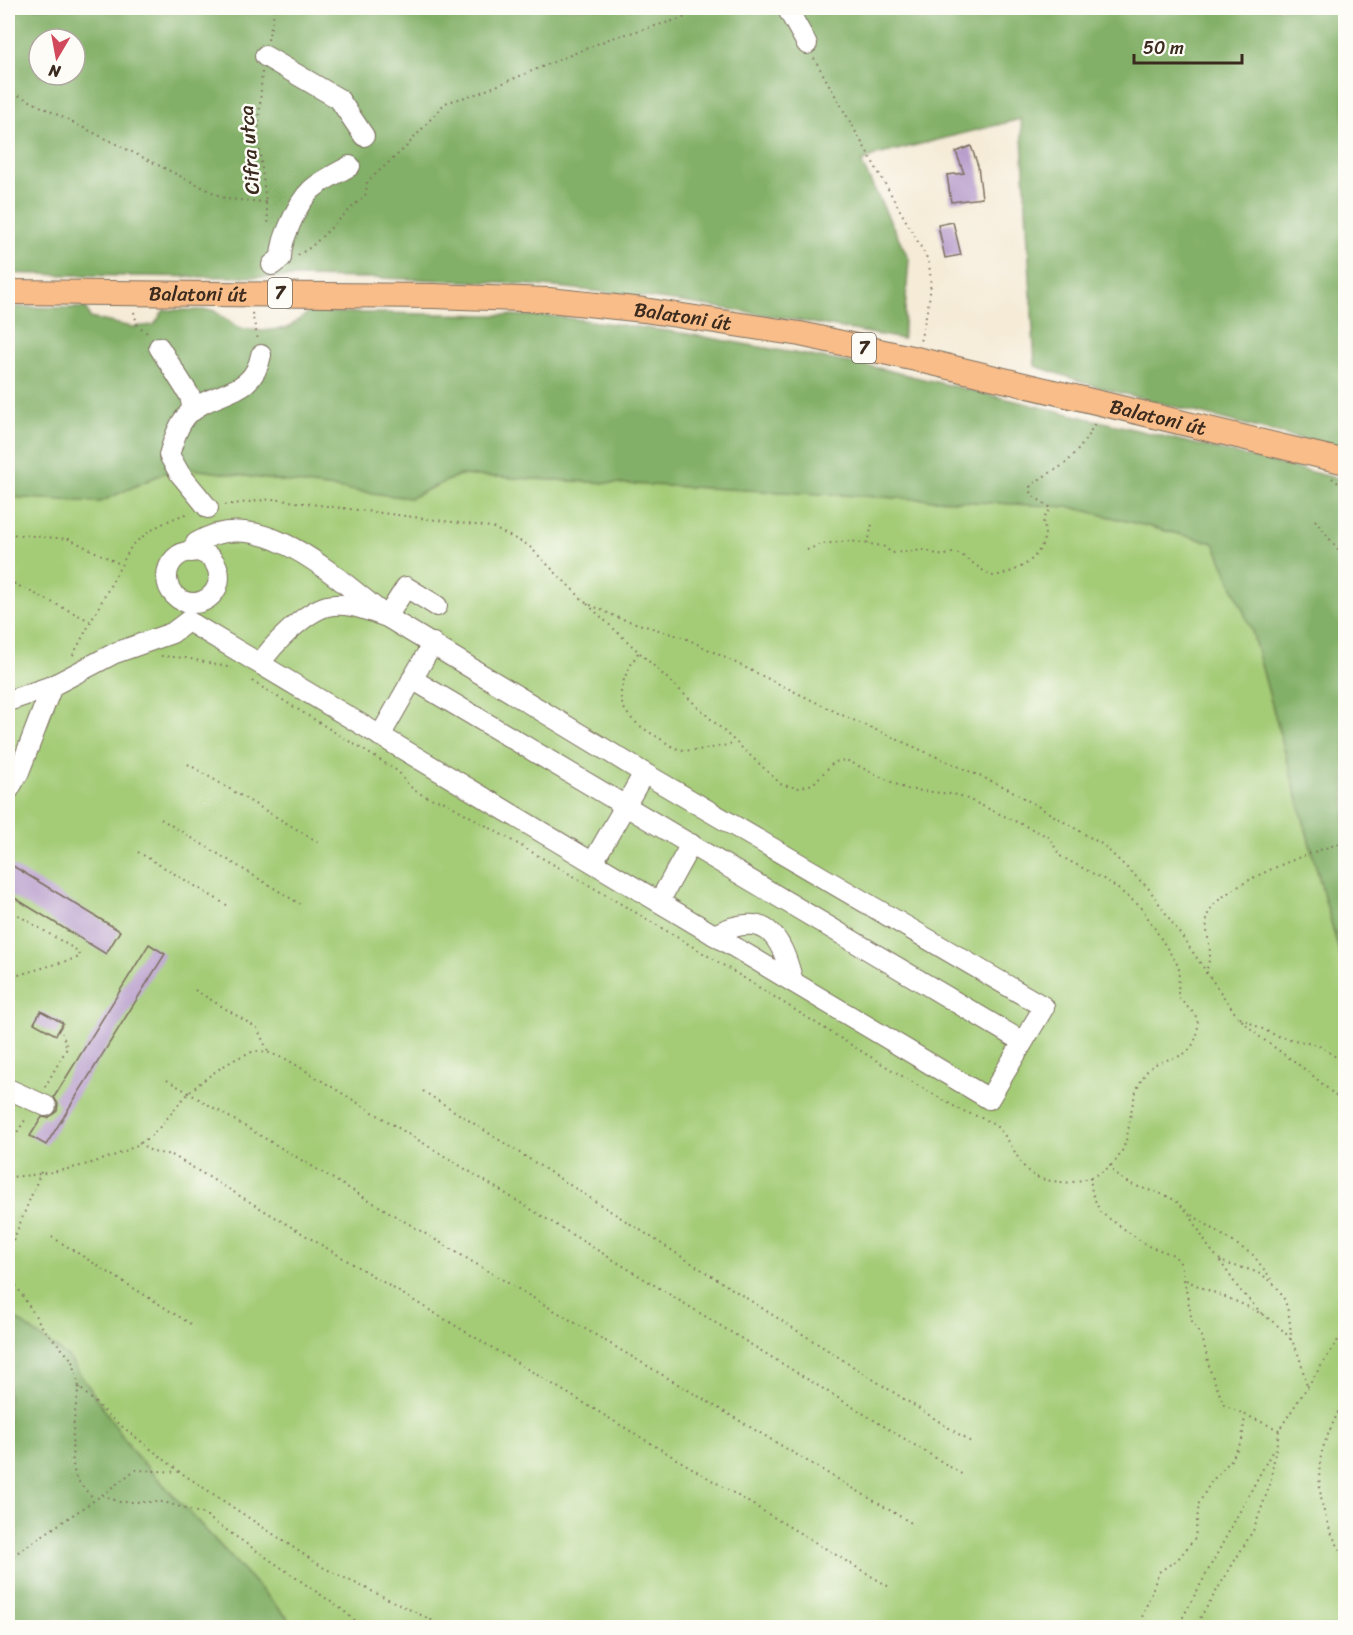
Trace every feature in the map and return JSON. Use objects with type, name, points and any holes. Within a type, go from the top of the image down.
[{"type":"main road","name":"Balatoni út","points":[[8,292],[433,296],[596,304],[800,334],[916,359],[1346,462]]},
{"type":"lane","points":[[787,8],[807,44]]},
{"type":"lane","points":[[265,56],[339,99],[364,136]]},
{"type":"lane","points":[[276,261],[301,200],[315,185],[350,166]]},
{"type":"lane","points":[[159,347],[190,396],[193,411]]},
{"type":"lane","points":[[208,508],[180,474],[169,455],[177,432],[193,411],[205,403],[239,390],[257,370],[261,355]]},
{"type":"lane","points":[[8,701],[56,683],[115,653],[172,633],[189,612],[212,596],[218,586],[219,575],[216,564],[207,555],[192,552],[175,558],[168,568],[167,580],[171,591],[189,612],[260,664],[990,1099],[1044,1007],[644,773],[387,617],[292,547],[262,534],[243,531],[220,532],[196,543],[192,552]]},
{"type":"lane","points":[[387,617],[406,587],[438,606]]},
{"type":"lane","points":[[260,664],[273,644],[327,606],[356,607],[387,617]]},
{"type":"lane","points":[[380,736],[433,644]]},
{"type":"lane","points":[[412,679],[1023,1042]]},
{"type":"lane","points":[[8,791],[19,772],[56,683]]},
{"type":"lane","points":[[593,862],[644,773]]},
{"type":"lane","points":[[658,902],[691,844]]},
{"type":"lane","points":[[763,926],[775,894]]},
{"type":"lane","points":[[714,935],[746,923],[763,926],[777,936],[786,954],[793,982]]},
{"type":"lane","points":[[8,1089],[46,1106]]},
{"type":"path","name":"Cifra utca","points":[[270,232],[261,169],[258,108],[265,56],[275,8]]},
{"type":"path","points":[[276,261],[292,259],[311,248],[366,194],[367,182],[406,147],[445,103],[479,93],[609,39],[683,18],[693,8]]},
{"type":"path","points":[[807,44],[927,258],[932,274],[932,289],[916,359]]},
{"type":"path","points":[[8,90],[226,200],[266,202]]},
{"type":"path","points":[[128,292],[137,324],[159,347]]},
{"type":"path","points":[[247,293],[261,355]]},
{"type":"path","points":[[807,550],[820,544],[850,541],[883,546],[892,553],[924,550],[943,556],[951,553],[960,554],[991,576],[1008,575],[1020,569],[1039,549],[1045,536],[1044,517],[1051,508],[1032,495],[1030,487],[1040,477],[1068,460],[1090,433],[1102,404]]},
{"type":"path","points":[[56,683],[132,545],[146,533],[171,518],[208,508],[272,499],[491,527],[528,545],[586,603],[618,618],[685,638],[842,715],[1007,788],[1065,820],[1103,845],[1149,890],[1206,975],[1237,1016],[1260,1037],[1310,1073],[1346,1105]]},
{"type":"path","points":[[1315,520],[1346,560]]},
{"type":"path","points":[[868,544],[872,524]]},
{"type":"path","points":[[8,534],[69,539],[120,564]]},
{"type":"path","points":[[8,583],[14,583],[90,621]]},
{"type":"path","points":[[638,653],[626,673],[622,687],[622,704],[633,723],[684,750],[735,743]]},
{"type":"path","points":[[188,764],[318,843]]},
{"type":"path","points":[[161,819],[300,904]]},
{"type":"path","points":[[1206,975],[1210,955],[1207,917],[1212,905],[1226,893],[1291,860],[1346,842]]},
{"type":"path","points":[[138,852],[230,907]]},
{"type":"path","points":[[8,909],[76,950],[80,957],[8,978]]},
{"type":"path","points":[[195,990],[257,1028],[269,1053]]},
{"type":"path","points":[[1237,1016],[1277,1036],[1320,1046],[1345,1063]]},
{"type":"path","points":[[8,1177],[89,1163],[120,1154],[139,1143],[162,1124],[188,1093],[235,1059],[257,1051],[269,1053],[288,1060],[965,1476]]},
{"type":"path","points":[[166,1080],[913,1524]]},
{"type":"path","points":[[423,1091],[971,1442]]},
{"type":"path","points":[[139,1143],[153,1152],[172,1155],[891,1588]]},
{"type":"path","points":[[1110,1166],[1112,1171],[1124,1180],[1170,1197],[1192,1215],[1253,1256],[1275,1284],[1291,1313],[1291,1340],[1308,1389]]},
{"type":"path","points":[[41,1172],[10,1248],[10,1265],[14,1282],[23,1298],[43,1328],[73,1360],[79,1387],[72,1427],[75,1474],[82,1488],[95,1499]]},
{"type":"path","points":[[1090,1177],[1092,1192],[1100,1212],[1148,1246],[1174,1255],[1181,1264],[1186,1280],[1192,1321],[1203,1340],[1210,1370],[1224,1405],[1279,1430]]},
{"type":"path","points":[[1192,1215],[1199,1233],[1239,1289],[1269,1321],[1291,1340]]},
{"type":"path","points":[[52,1236],[194,1326]]},
{"type":"path","points":[[1218,1258],[1233,1266],[1249,1270],[1275,1284]]},
{"type":"path","points":[[1186,1280],[1206,1291],[1240,1302],[1269,1321]]},
{"type":"path","points":[[1194,1628],[1222,1577],[1254,1529],[1270,1484],[1274,1448],[1279,1430],[1346,1328]]},
{"type":"path","points":[[79,1387],[110,1417],[180,1472],[324,1568],[448,1628]]},
{"type":"path","points":[[1346,1390],[1321,1456],[1320,1481],[1326,1518],[1346,1557]]},
{"type":"path","points":[[1338,1413],[1346,1407]]},
{"type":"path","points":[[1138,1628],[1159,1572],[1178,1559],[1195,1538],[1199,1503],[1211,1482],[1232,1459],[1242,1440],[1245,1416]]},
{"type":"path","points":[[1177,1628],[1274,1448]]},
{"type":"path","points":[[8,1559],[135,1470],[180,1472]]},
{"type":"path","points":[[102,1495],[120,1502],[164,1502],[203,1514],[340,1608],[364,1628]]},
{"type":"green space","points":[[8,8],[1345,8],[1345,450],[1101,388],[1035,366],[1021,119],[877,155],[861,162],[909,259],[903,339],[693,304],[566,288],[357,278],[8,273]]},
{"type":"green space","points":[[8,307],[86,308],[90,318],[132,327],[154,325],[164,310],[213,310],[239,328],[262,331],[288,328],[309,312],[553,316],[682,333],[878,368],[1345,480],[1345,511],[1343,511],[1346,518],[1345,973],[1252,631],[1214,543],[1071,507],[459,475],[410,498],[177,467],[100,502],[8,497]]},
{"type":"green space","points":[[177,467],[410,498],[459,475],[1071,507],[1215,543],[1252,631],[1345,973],[1345,1627],[296,1627],[133,1452],[69,1358],[8,1313],[8,497],[100,502]]},
{"type":"green space","points":[[8,1313],[69,1358],[133,1452],[296,1627],[8,1627]]},
{"type":"building","points":[[971,146],[978,166],[982,198],[951,202],[947,175],[964,173],[956,152]]},
{"type":"building","points":[[953,222],[961,255],[945,258],[938,225]]},
{"type":"building","points":[[8,863],[120,931],[106,954],[8,894]]},
{"type":"building","points":[[149,944],[165,954],[46,1145],[30,1136],[42,1117],[48,1118],[57,1111],[58,1104],[54,1097]]},
{"type":"building","points":[[41,1011],[63,1023],[56,1035],[34,1023]]}]
